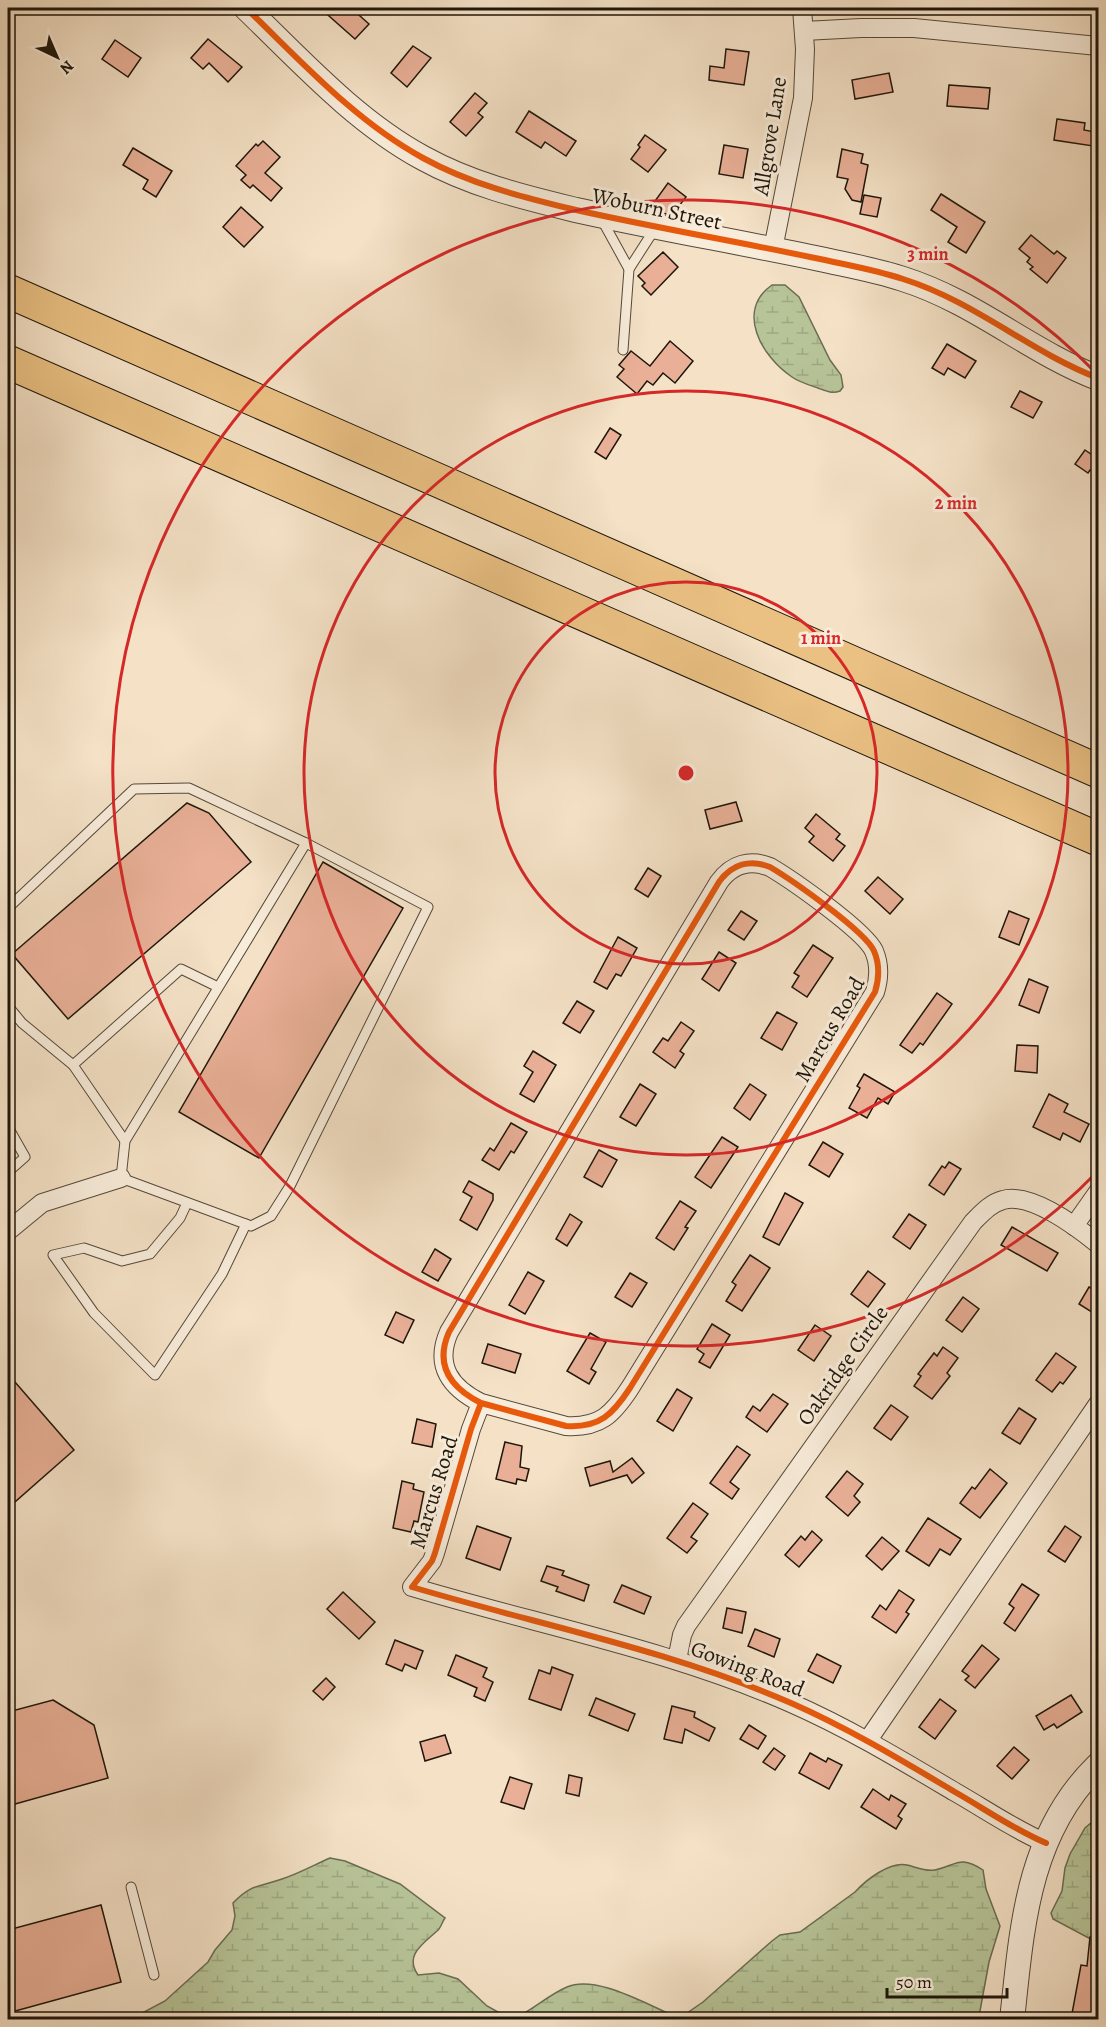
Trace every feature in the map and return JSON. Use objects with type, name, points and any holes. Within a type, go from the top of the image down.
[{"type":"highway","points":[[8,291],[1098,771]]},
{"type":"highway","points":[[8,362],[1098,839]]},
{"type":"street","name":"Woburn Street","points":[[246,8],[349,105],[413,152],[455,174],[490,188],[599,215],[773,249],[882,273],[922,285],[957,300],[1067,364],[1098,378]]},
{"type":"street","name":"Allgrove Lane","points":[[773,249],[802,98],[804,31],[802,8]]},
{"type":"street","points":[[804,31],[914,28],[1098,46]]},
{"type":"street","name":"Marcus Road","points":[[756,863],[770,867],[858,930],[869,943],[874,950],[878,967],[877,984],[871,1000],[614,1411],[593,1424],[579,1427],[566,1426],[481,1402],[458,1389],[447,1373],[443,1355],[449,1332],[719,882],[729,871],[742,864],[756,863]]},
{"type":"street","points":[[8,1231],[42,1203],[121,1179]]},
{"type":"street","points":[[1074,1226],[1098,1192]]},
{"type":"street","name":"Oakridge Circle","points":[[677,1660],[686,1626],[974,1222],[997,1203],[1005,1199],[1015,1199],[1043,1207],[1098,1244]]},
{"type":"street","name":"Marcus Road","points":[[412,1587],[434,1557],[481,1402]]},
{"type":"street","points":[[868,1740],[1098,1404]]},
{"type":"street","name":"Gowing Road","points":[[412,1587],[677,1660],[730,1677],[868,1740],[1018,1831],[1046,1843]]},
{"type":"street","points":[[1012,2019],[1026,1904],[1046,1843],[1071,1799],[1098,1766]]},
{"type":"lane","points":[[599,215],[629,269]]},
{"type":"lane","points":[[623,350],[629,269],[656,227]]},
{"type":"lane","points":[[8,908],[134,789],[189,788],[306,843],[428,907],[290,1186],[271,1216],[251,1226],[121,1179],[125,1141],[306,843]]},
{"type":"lane","points":[[73,1065],[181,969],[218,987]]},
{"type":"lane","points":[[8,1006],[22,1023],[73,1065],[125,1141]]},
{"type":"lane","points":[[8,1127],[25,1157],[8,1172]]},
{"type":"lane","points":[[187,1203],[180,1218],[150,1254],[122,1262],[84,1248],[52,1255],[94,1313],[155,1375],[222,1274],[246,1224]]},
{"type":"lane","points":[[132,1887],[154,1975]]},
{"type":"green space","points":[[772,285],[785,285],[799,297],[830,360],[841,375],[843,387],[840,391],[826,391],[795,379],[771,358],[763,346],[754,320],[755,308],[761,296]]},
{"type":"green space","points":[[1091,1823],[1098,1827],[1098,1943],[1053,1919],[1051,1913],[1062,1891],[1065,1868],[1070,1854],[1085,1828]]},
{"type":"green space","points":[[330,1858],[345,1861],[400,1884],[445,1918],[438,1930],[421,1945],[414,1956],[414,1968],[418,1975],[439,1973],[458,1979],[487,2006],[505,2016],[515,2018],[560,1990],[578,1984],[591,1984],[618,1991],[668,2013],[678,2015],[687,2013],[703,2002],[780,1935],[800,1932],[872,1877],[893,1866],[907,1865],[931,1870],[958,1862],[975,1865],[983,1870],[986,1889],[1000,1926],[989,1962],[980,2011],[976,2019],[131,2019],[165,2001],[208,1962],[232,1930],[235,1916],[233,1903],[245,1892],[288,1877]]},
{"type":"building","points":[[320,8],[351,8],[369,24],[355,39]]},
{"type":"building","points":[[208,39],[242,67],[228,82],[209,63],[203,69],[191,58]]},
{"type":"building","points":[[115,40],[141,58],[128,77],[102,59]]},
{"type":"building","points":[[413,46],[431,58],[407,87],[391,73]]},
{"type":"building","points":[[726,49],[749,52],[744,85],[709,80],[710,66],[724,68]]},
{"type":"building","points":[[889,73],[893,92],[855,99],[852,80]]},
{"type":"building","points":[[949,85],[990,88],[988,109],[947,106]]},
{"type":"building","points":[[475,93],[487,103],[478,113],[483,117],[466,136],[450,122]]},
{"type":"building","points":[[529,111],[576,141],[566,156],[545,142],[541,148],[516,132]]},
{"type":"building","points":[[1057,119],[1085,123],[1084,130],[1095,132],[1093,146],[1054,140]]},
{"type":"building","points":[[645,135],[666,150],[648,172],[631,159]]},
{"type":"building","points":[[263,141],[280,157],[265,173],[282,188],[271,201],[253,185],[250,188],[241,180],[246,175],[236,166],[256,144],[258,146]]},
{"type":"building","points":[[724,145],[748,149],[743,178],[719,174]]},
{"type":"building","points":[[133,148],[172,171],[156,197],[143,189],[148,180],[123,165]]},
{"type":"building","points":[[842,149],[863,154],[861,163],[868,165],[861,202],[852,200],[845,189],[848,179],[837,177]]},
{"type":"building","points":[[668,183],[686,197],[672,215],[656,212],[650,208]]},
{"type":"building","points":[[941,194],[985,222],[966,253],[948,242],[957,227],[931,210]]},
{"type":"building","points":[[864,195],[881,198],[877,217],[860,214]]},
{"type":"building","points":[[241,207],[263,227],[244,247],[223,227]]},
{"type":"building","points":[[1031,235],[1054,254],[1057,251],[1066,258],[1047,283],[1030,269],[1033,267],[1027,262],[1030,258],[1019,249]]},
{"type":"building","points":[[663,252],[678,267],[651,295],[642,286],[645,283],[638,276]]},
{"type":"building","points":[[670,341],[693,361],[675,383],[663,373],[653,385],[647,381],[637,394],[617,377],[624,369],[619,365],[631,351],[650,366]]},
{"type":"building","points":[[947,344],[976,361],[965,378],[948,368],[944,375],[932,368]]},
{"type":"building","points":[[1020,391],[1042,402],[1033,418],[1011,407]]},
{"type":"building","points":[[610,428],[621,435],[606,459],[595,452]]},
{"type":"building","points":[[1085,450],[1098,459],[1098,476],[1090,470],[1088,473],[1075,464]]},
{"type":"building","points":[[736,802],[742,821],[710,829],[705,810]]},
{"type":"building","points":[[187,803],[209,813],[251,862],[68,1019],[12,954]]},
{"type":"building","points":[[816,814],[840,834],[836,839],[845,846],[833,861],[809,842],[814,836],[805,828]]},
{"type":"building","points":[[323,862],[403,908],[259,1158],[179,1112]]},
{"type":"building","points":[[648,868],[661,876],[648,897],[635,889]]},
{"type":"building","points":[[878,877],[903,899],[890,914],[865,891]]},
{"type":"building","points":[[741,911],[757,921],[744,940],[728,930]]},
{"type":"building","points":[[1009,911],[1029,919],[1019,945],[999,937]]},
{"type":"building","points":[[618,937],[637,948],[621,976],[616,974],[607,989],[594,982]]},
{"type":"building","points":[[813,945],[833,958],[807,997],[792,987],[799,976],[794,973]]},
{"type":"building","points":[[719,952],[736,963],[719,991],[702,979]]},
{"type":"building","points":[[1029,979],[1048,987],[1039,1013],[1019,1005]]},
{"type":"building","points":[[937,993],[952,1004],[923,1045],[920,1043],[912,1053],[900,1045]]},
{"type":"building","points":[[577,1001],[594,1011],[580,1033],[563,1023]]},
{"type":"building","points":[[777,1012],[797,1023],[782,1050],[761,1038]]},
{"type":"building","points":[[681,1022],[694,1031],[680,1051],[684,1054],[675,1068],[653,1052],[663,1038],[668,1041]]},
{"type":"building","points":[[1017,1045],[1038,1046],[1037,1073],[1015,1071]]},
{"type":"building","points":[[533,1051],[556,1065],[534,1102],[520,1094],[533,1072],[524,1066]]},
{"type":"building","points":[[864,1074],[895,1092],[888,1104],[878,1098],[867,1118],[849,1108],[860,1088],[857,1086]]},
{"type":"building","points":[[640,1084],[656,1094],[636,1126],[620,1117]]},
{"type":"building","points":[[750,1084],[766,1095],[750,1120],[734,1108]]},
{"type":"building","points":[[1049,1094],[1068,1104],[1064,1112],[1089,1124],[1080,1142],[1063,1133],[1060,1140],[1033,1127]]},
{"type":"building","points":[[511,1123],[527,1132],[514,1153],[511,1151],[499,1170],[482,1160],[490,1148],[494,1151]]},
{"type":"building","points":[[722,1137],[738,1147],[711,1188],[695,1177]]},
{"type":"building","points":[[823,1142],[843,1154],[829,1177],[809,1165]]},
{"type":"building","points":[[599,1150],[617,1160],[602,1187],[584,1177]]},
{"type":"building","points":[[949,1162],[961,1169],[944,1195],[929,1185],[942,1166],[945,1168]]},
{"type":"building","points":[[469,1181],[493,1194],[493,1200],[477,1230],[460,1220],[472,1197],[463,1192]]},
{"type":"building","points":[[785,1193],[803,1203],[779,1245],[763,1237]]},
{"type":"building","points":[[680,1201],[696,1211],[674,1250],[656,1238]]},
{"type":"building","points":[[570,1214],[582,1222],[567,1246],[556,1239]]},
{"type":"building","points":[[909,1214],[926,1225],[910,1249],[893,1237]]},
{"type":"building","points":[[1012,1227],[1058,1253],[1047,1271],[1001,1245]]},
{"type":"building","points":[[435,1249],[451,1259],[438,1281],[422,1272]]},
{"type":"building","points":[[750,1255],[770,1268],[742,1311],[726,1301],[736,1285],[732,1282]]},
{"type":"building","points":[[868,1271],[885,1284],[868,1307],[851,1294]]},
{"type":"building","points":[[528,1272],[544,1281],[525,1314],[509,1305]]},
{"type":"building","points":[[630,1273],[647,1283],[632,1307],[615,1297]]},
{"type":"building","points":[[1089,1287],[1098,1292],[1098,1316],[1079,1304]]},
{"type":"building","points":[[963,1297],[979,1309],[962,1332],[946,1320]]},
{"type":"building","points":[[396,1312],[414,1320],[403,1343],[385,1335]]},
{"type":"building","points":[[712,1324],[730,1335],[710,1368],[699,1362],[704,1354],[697,1349]]},
{"type":"building","points":[[815,1325],[831,1336],[814,1361],[798,1350]]},
{"type":"building","points":[[590,1333],[606,1342],[591,1369],[596,1372],[589,1384],[567,1371]]},
{"type":"building","points":[[488,1344],[521,1354],[515,1373],[482,1363]]},
{"type":"building","points":[[943,1347],[958,1358],[947,1373],[950,1376],[932,1399],[914,1386],[921,1376],[918,1374],[934,1353],[937,1356]]},
{"type":"building","points":[[1056,1353],[1076,1367],[1063,1384],[1060,1382],[1052,1392],[1036,1380]]},
{"type":"building","points":[[8,1374],[74,1450],[8,1508]]},
{"type":"building","points":[[677,1389],[692,1398],[673,1431],[657,1421]]},
{"type":"building","points":[[773,1394],[788,1404],[767,1432],[746,1417],[753,1406],[760,1411]]},
{"type":"building","points":[[891,1405],[908,1417],[891,1440],[874,1428]]},
{"type":"building","points":[[1019,1408],[1036,1419],[1020,1444],[1002,1433]]},
{"type":"building","points":[[417,1419],[436,1424],[432,1447],[412,1443]]},
{"type":"building","points":[[505,1442],[522,1446],[520,1467],[529,1469],[526,1481],[517,1479],[516,1484],[496,1479]]},
{"type":"building","points":[[737,1446],[750,1455],[730,1482],[739,1489],[732,1499],[710,1483]]},
{"type":"building","points":[[632,1458],[644,1473],[632,1483],[627,1475],[590,1486],[585,1468],[610,1461],[613,1472]]},
{"type":"building","points":[[990,1469],[1007,1483],[980,1518],[960,1503],[972,1487],[975,1489]]},
{"type":"building","points":[[847,1471],[863,1484],[854,1496],[860,1502],[848,1516],[826,1497]]},
{"type":"building","points":[[402,1481],[414,1484],[413,1489],[424,1492],[418,1522],[414,1521],[411,1532],[393,1528]]},
{"type":"building","points":[[693,1503],[708,1514],[691,1537],[697,1541],[687,1553],[667,1538]]},
{"type":"building","points":[[928,1518],[961,1539],[950,1555],[940,1549],[929,1566],[906,1551]]},
{"type":"building","points":[[477,1526],[511,1538],[500,1570],[466,1558]]},
{"type":"building","points":[[1065,1526],[1081,1537],[1065,1562],[1048,1551]]},
{"type":"building","points":[[812,1531],[822,1540],[799,1567],[785,1555],[801,1536],[805,1540]]},
{"type":"building","points":[[882,1537],[899,1551],[882,1570],[866,1556]]},
{"type":"building","points":[[547,1566],[564,1571],[562,1575],[589,1585],[584,1601],[556,1591],[558,1587],[541,1581]]},
{"type":"building","points":[[1022,1584],[1039,1595],[1015,1631],[1004,1623],[1014,1608],[1009,1604]]},
{"type":"building","points":[[622,1585],[651,1597],[644,1614],[614,1602]]},
{"type":"building","points":[[899,1590],[914,1600],[906,1612],[909,1614],[896,1633],[872,1617],[880,1605],[886,1610]]},
{"type":"building","points":[[343,1592],[375,1622],[359,1639],[327,1609]]},
{"type":"building","points":[[727,1608],[746,1612],[742,1633],[723,1628]]},
{"type":"building","points":[[755,1629],[780,1639],[774,1657],[748,1646]]},
{"type":"building","points":[[395,1640],[423,1651],[416,1669],[405,1664],[402,1671],[386,1664]]},
{"type":"building","points":[[982,1645],[999,1659],[975,1688],[965,1680],[969,1676],[962,1671]]},
{"type":"building","points":[[817,1654],[841,1666],[833,1683],[808,1671]]},
{"type":"building","points":[[456,1655],[487,1668],[483,1677],[493,1682],[485,1701],[474,1696],[477,1688],[448,1675]]},
{"type":"building","points":[[552,1667],[573,1675],[561,1710],[529,1699],[539,1670],[550,1674]]},
{"type":"building","points":[[326,1678],[335,1687],[323,1700],[313,1691]]},
{"type":"building","points":[[1071,1695],[1082,1712],[1057,1728],[1054,1724],[1044,1730],[1036,1716]]},
{"type":"building","points":[[596,1698],[635,1714],[628,1731],[589,1715]]},
{"type":"building","points":[[940,1699],[956,1711],[935,1739],[919,1727]]},
{"type":"building","points":[[53,1700],[94,1725],[108,1778],[8,1806],[8,1712]]},
{"type":"building","points":[[672,1706],[695,1712],[694,1717],[715,1728],[709,1741],[685,1729],[682,1743],[664,1739]]},
{"type":"building","points":[[749,1725],[766,1736],[758,1749],[740,1739]]},
{"type":"building","points":[[445,1735],[451,1753],[425,1761],[420,1742]]},
{"type":"building","points":[[1014,1747],[1029,1760],[1012,1779],[997,1766]]},
{"type":"building","points":[[774,1748],[785,1756],[775,1770],[763,1762]]},
{"type":"building","points":[[810,1753],[826,1762],[828,1758],[842,1765],[829,1789],[799,1773]]},
{"type":"building","points":[[569,1775],[582,1778],[579,1796],[566,1793]]},
{"type":"building","points":[[510,1777],[532,1784],[524,1809],[501,1802]]},
{"type":"building","points":[[873,1789],[889,1800],[891,1795],[906,1804],[898,1816],[902,1819],[896,1829],[861,1807]]},
{"type":"building","points":[[101,1905],[121,1982],[8,2013],[8,1930]]},
{"type":"building","points":[[1090,1937],[1098,1938],[1098,2019],[1071,2019],[1081,1965],[1087,1966]]},
{"type":"cycle path","points":[[246,8],[308,69],[374,126],[423,158],[460,176],[517,195],[576,210],[820,259],[903,279],[955,301],[1049,355],[1098,378]]},
{"type":"cycle path","points":[[481,1403],[461,1390],[448,1375],[443,1355],[449,1332],[719,882],[730,871],[742,865],[755,863],[770,867],[827,906],[868,942],[874,951],[878,967],[875,992],[618,1405],[597,1422],[588,1425],[566,1426],[481,1403],[471,1429],[435,1553],[432,1561],[412,1587],[604,1639],[745,1684],[791,1703],[854,1734],[1046,1843]]}]
